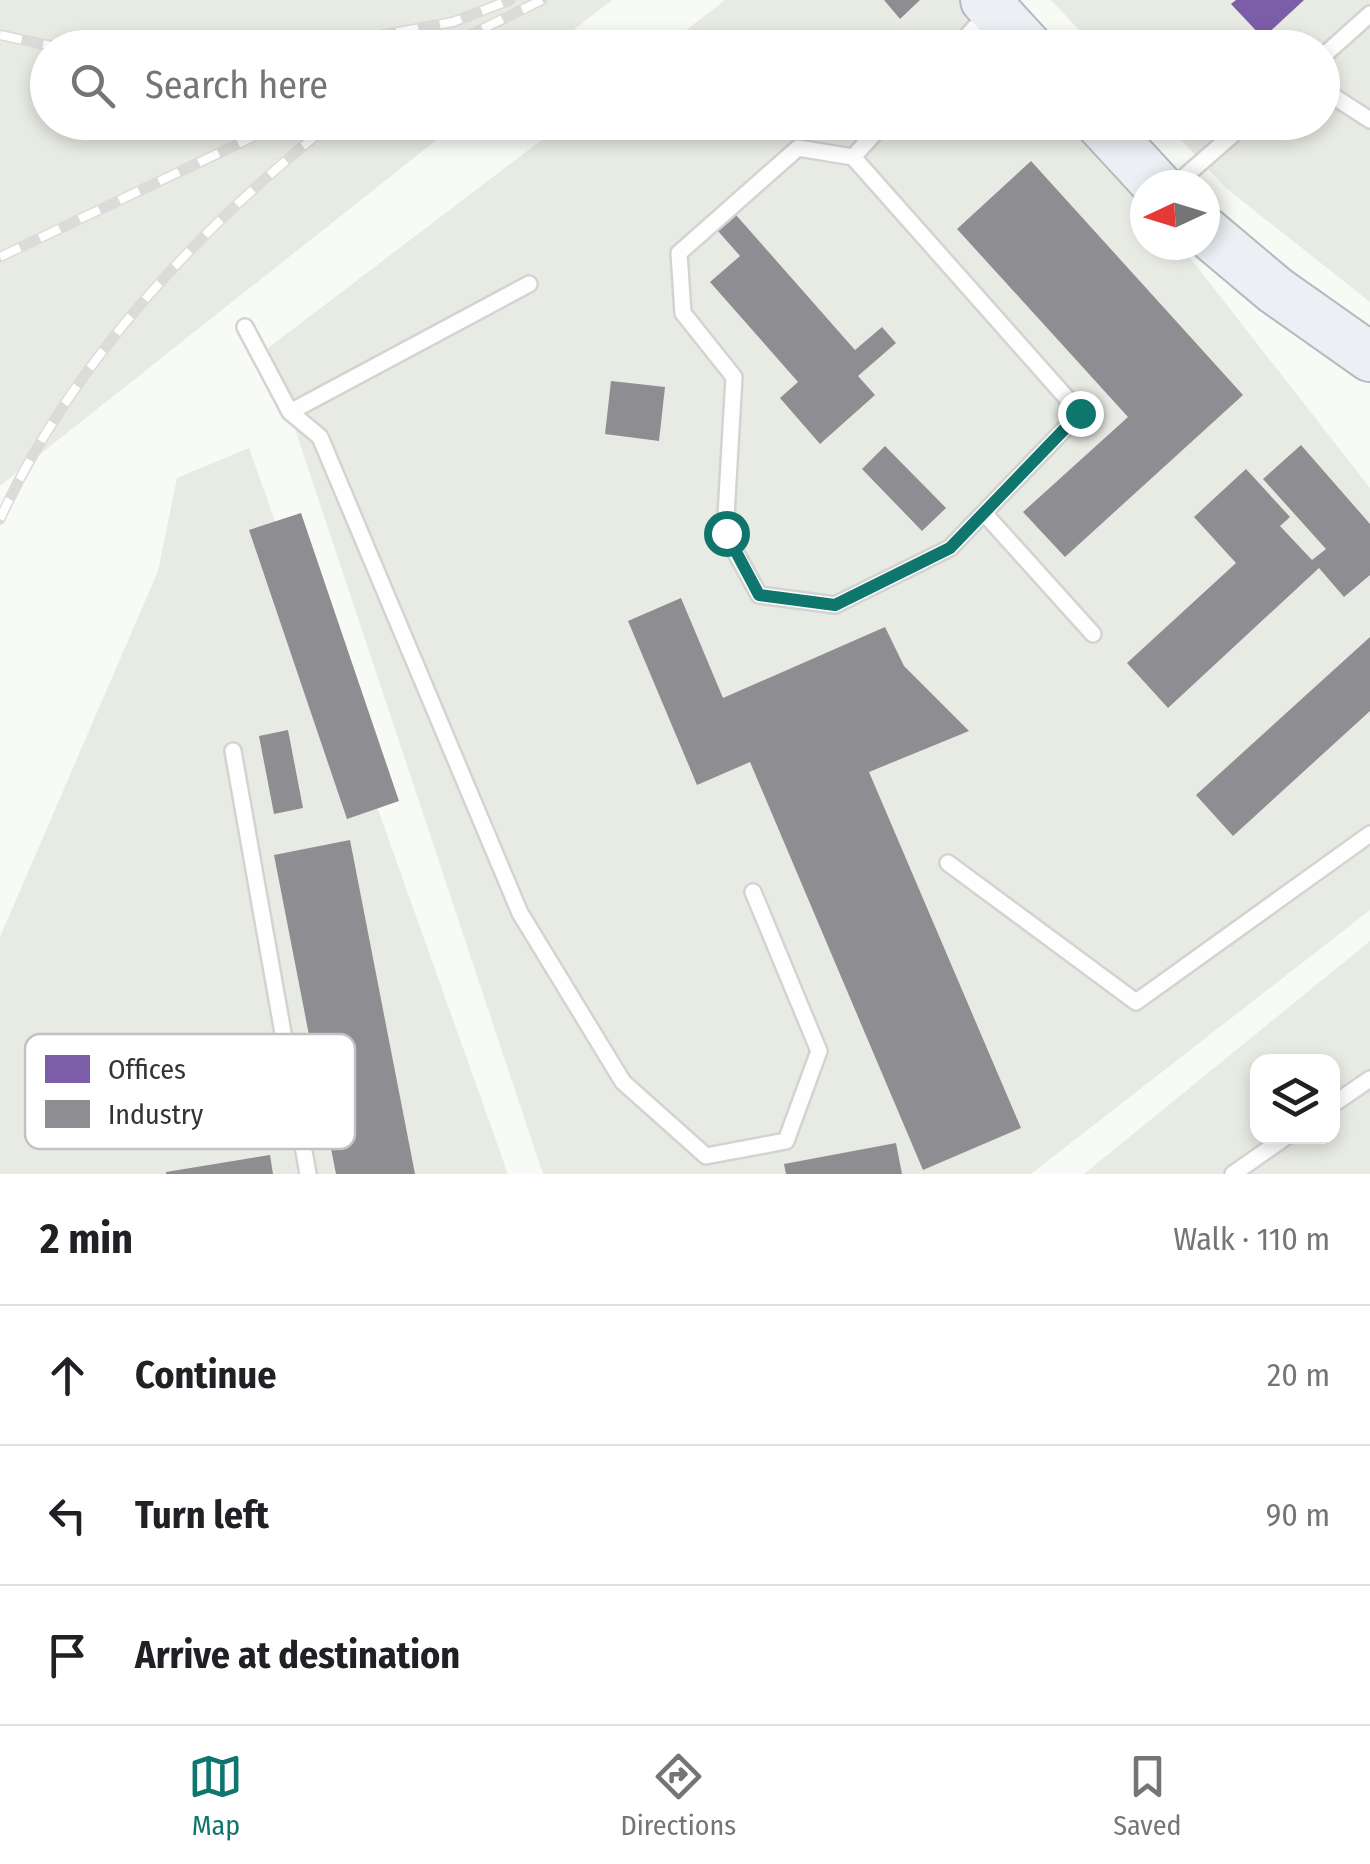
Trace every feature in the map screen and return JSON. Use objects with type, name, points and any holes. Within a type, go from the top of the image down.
[{"type":"main road","points":[[989,4],[1013,30]]},
{"type":"main road","points":[[1115,140],[1143,170]]},
{"type":"main road","points":[[1220,244],[1274,290],[1370,357]]},
{"type":"lane","points":[[970,30],[989,4]]},
{"type":"lane","points":[[1340,40],[1370,14]]},
{"type":"lane","points":[[1340,101],[1370,120]]},
{"type":"lane","points":[[853,157],[869,140]]},
{"type":"lane","points":[[1192,170],[1226,140]]},
{"type":"lane","points":[[798,148],[853,157],[1080,413],[950,548],[835,605],[759,595],[726,533],[734,377],[683,313],[679,253],[798,148]]},
{"type":"lane","points":[[290,412],[529,284]]},
{"type":"lane","points":[[245,328],[290,412],[320,437],[520,912],[623,1082],[706,1156],[786,1140],[819,1051],[754,892]]},
{"type":"lane","points":[[984,512],[1093,634]]},
{"type":"lane","points":[[233,752],[283,1034]]},
{"type":"lane","points":[[948,863],[1136,1002],[1370,834]]},
{"type":"lane","points":[[1340,1100],[1370,1079]]},
{"type":"lane","points":[[1232,1174],[1275,1144]]},
{"type":"lane","points":[[304,1149],[308,1174]]},
{"type":"shaded area","points":[[0,0],[612,0],[574,30],[30,30],[30,140],[437,140],[0,486]]},
{"type":"shaded area","points":[[725,0],[958,0],[985,30],[686,30]]},
{"type":"shaded area","points":[[1051,0],[1370,0],[1370,302],[1226,188],[1220,182],[1220,170],[1209,170],[1181,140],[1340,140],[1340,30],[1079,30]]},
{"type":"shaded area","points":[[542,140],[1085,140],[1130,190],[1130,260],[1192,260],[1370,488],[1370,910],[1031,1174],[543,1174],[268,348]]},
{"type":"shaded area","points":[[249,448],[508,1174],[0,1174],[0,937],[158,571],[177,478]]},
{"type":"shaded area","points":[[1370,941],[1370,1174],[1084,1174]]},
{"type":"building: Offices","points":[[1236,0],[1304,0],[1272,30],[1255,30],[1231,4]]},
{"type":"building: Industry","points":[[884,0],[920,0],[900,19]]},
{"type":"building: Industry","points":[[1031,161],[1243,395],[1065,557],[1023,512],[1128,417],[957,229]]},
{"type":"building: Industry","points":[[736,215],[855,350],[882,327],[896,343],[858,376],[875,395],[820,444],[780,398],[798,382],[710,282],[740,256],[718,231]]},
{"type":"building: Industry","points":[[611,381],[665,387],[659,441],[605,434]]},
{"type":"building: Industry","points":[[1301,445],[1370,524],[1370,575],[1344,597],[1319,568],[1168,708],[1127,663],[1236,563],[1194,517],[1246,469],[1290,517],[1280,526],[1312,560],[1326,549],[1263,479]]},
{"type":"building: Industry","points":[[885,446],[946,508],[922,531],[862,469]]},
{"type":"building: Industry","points":[[301,513],[399,801],[347,819],[249,530]]},
{"type":"building: Industry","points":[[681,598],[723,698],[885,627],[904,666],[969,731],[869,772],[1021,1128],[923,1170],[750,762],[697,785],[628,621]]},
{"type":"building: Industry","points":[[1370,637],[1370,711],[1233,836],[1196,795]]},
{"type":"building: Industry","points":[[288,730],[303,808],[274,814],[259,736]]},
{"type":"building: Industry","points":[[350,840],[415,1174],[336,1174],[331,1149],[355,1149],[355,1034],[309,1034],[274,855]]},
{"type":"building: Industry","points":[[896,1143],[902,1174],[786,1174],[784,1164]]},
{"type":"building: Industry","points":[[270,1155],[273,1174],[166,1174],[166,1172]]},
{"type":"railway","points":[[409,30],[453,22],[510,0]]},
{"type":"railway","points":[[480,30],[542,0]]},
{"type":"railway","points":[[0,35],[30,41]]},
{"type":"railway","points":[[0,257],[246,140]]},
{"type":"railway","points":[[0,519],[29,461],[64,406],[143,301],[235,207],[311,140]]},
{"type":"route","points":[[726,533],[759,595],[835,605],[950,548],[1080,413]]}]
